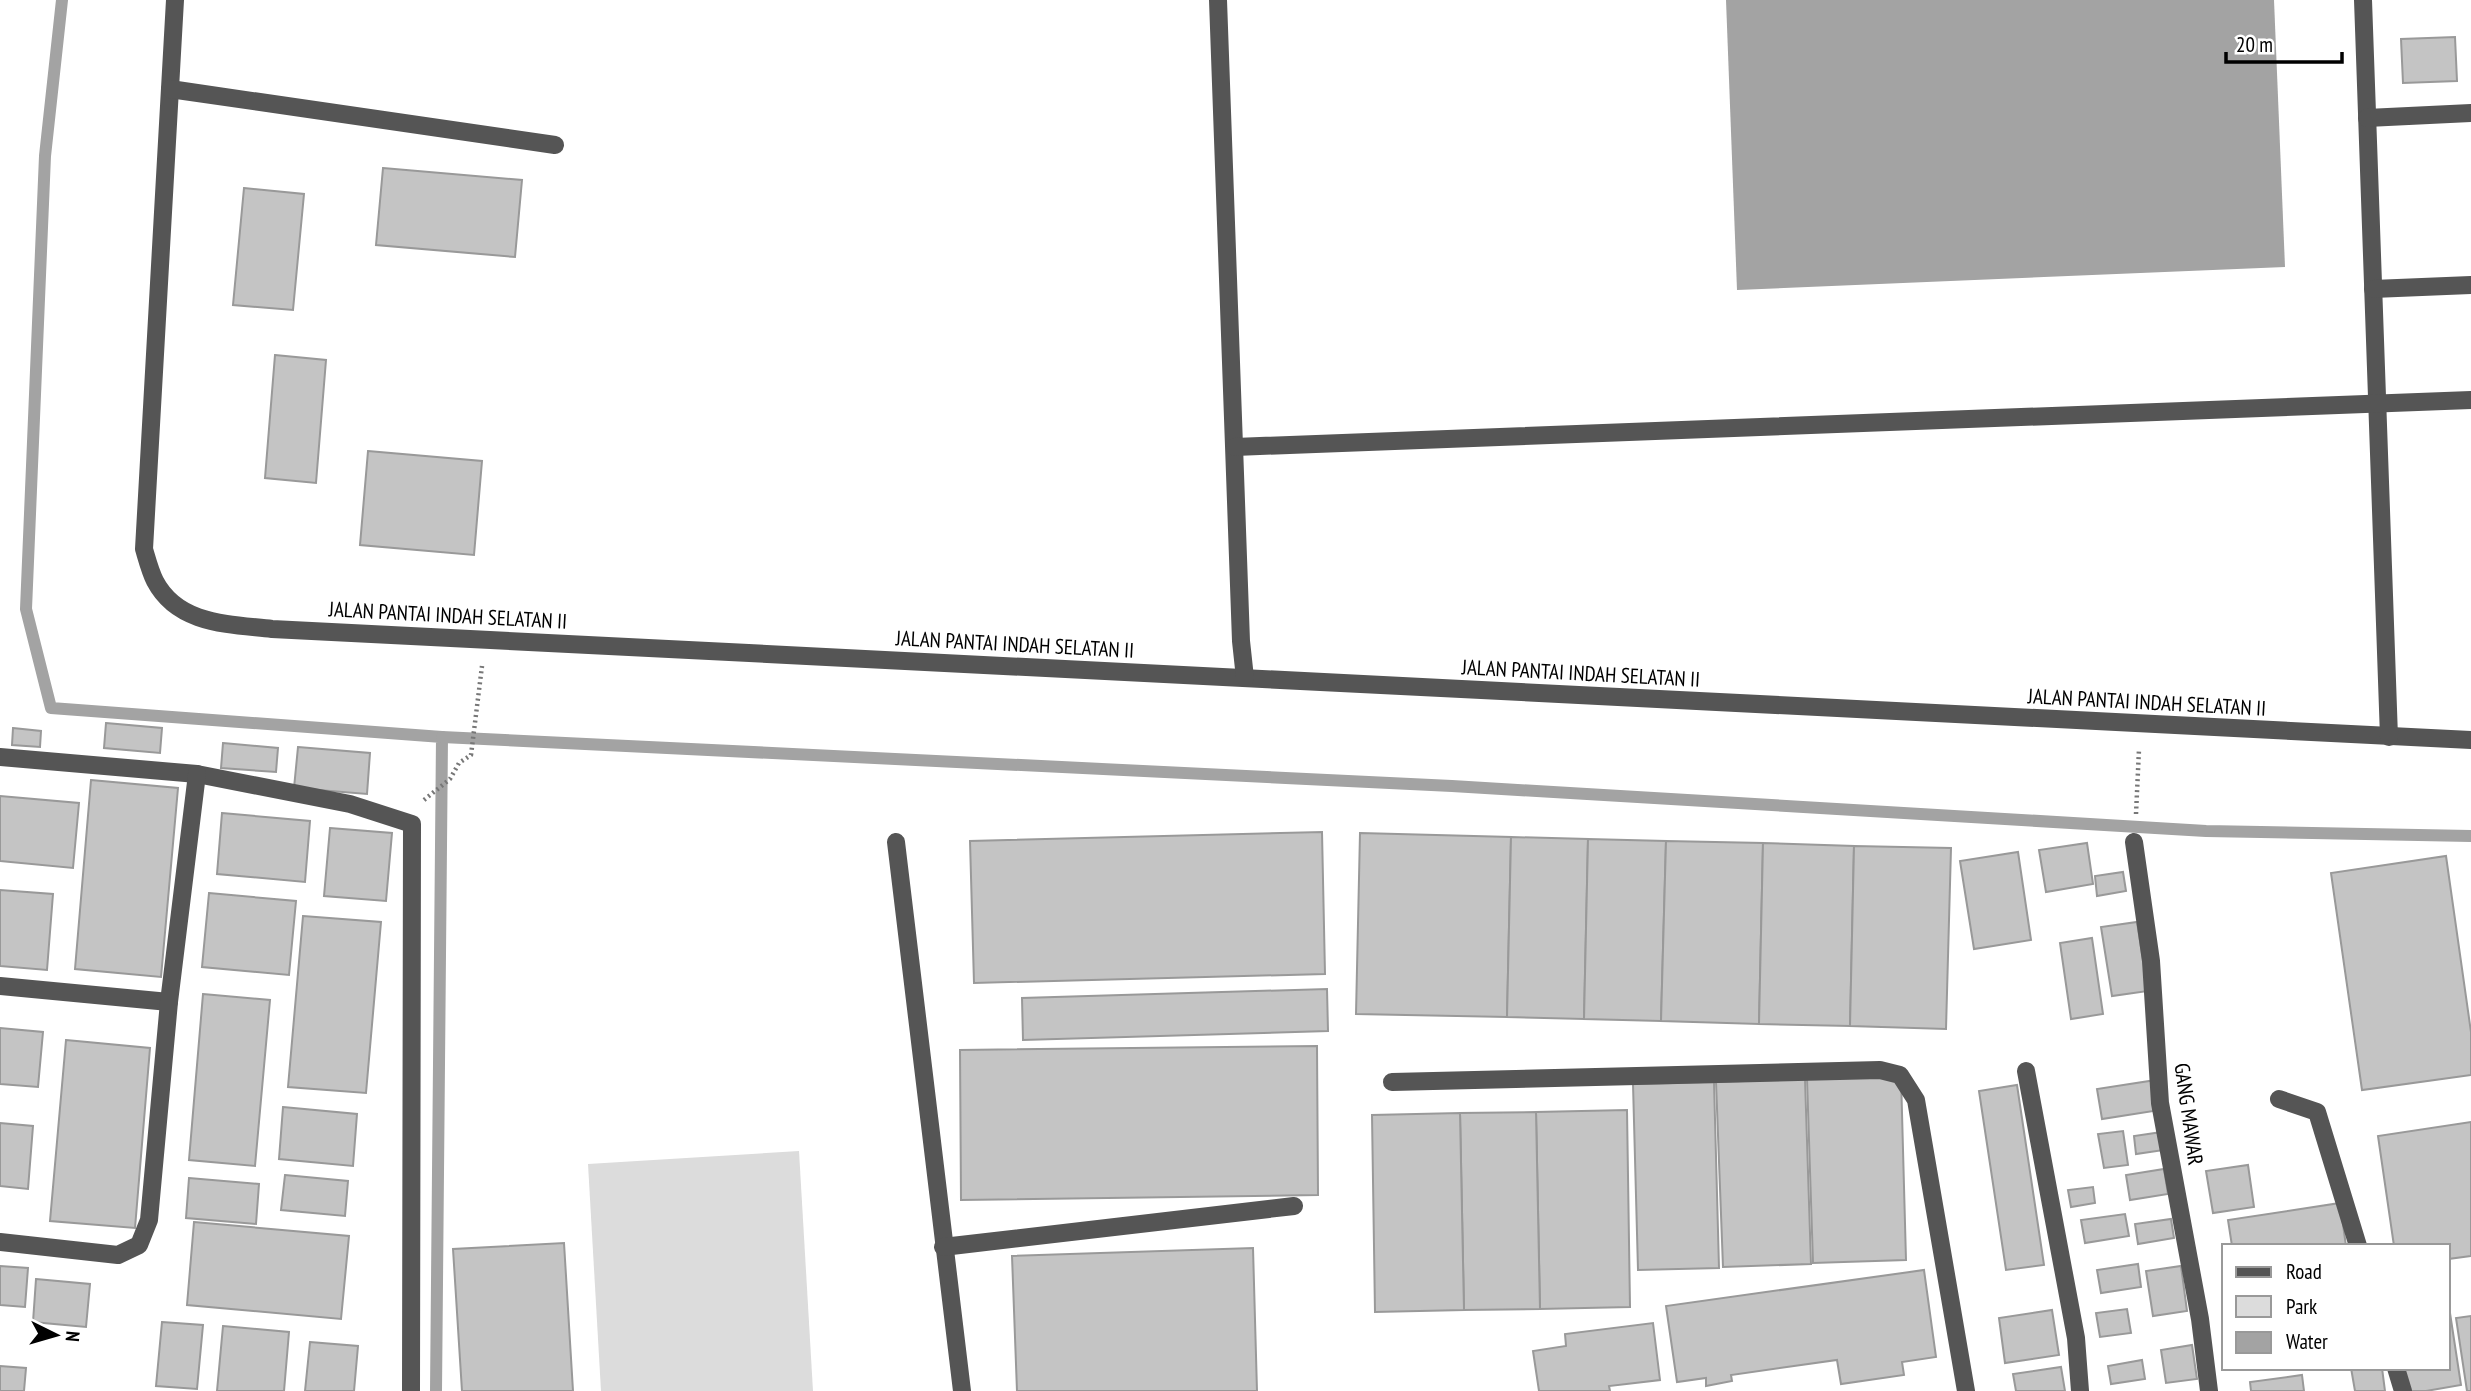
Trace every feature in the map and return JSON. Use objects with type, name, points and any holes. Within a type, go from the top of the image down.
[{"type":"street","name":"JALAN PANTAI INDAH SELATAN II","points":[[175,0],[144,549],[155,580],[170,602],[185,612],[213,623],[272,629],[2471,740]]},
{"type":"street","points":[[1217,0],[1241,642],[1245,678]]},
{"type":"street","points":[[2363,0],[2389,737]]},
{"type":"street","points":[[170,89],[555,145]]},
{"type":"street","points":[[2367,118],[2471,113]]},
{"type":"street","points":[[2373,289],[2471,285]]},
{"type":"street","points":[[1235,447],[2471,400]]},
{"type":"street","points":[[0,757],[197,774],[350,804],[412,824],[411,1391]]},
{"type":"street","points":[[0,1242],[118,1255],[139,1245],[149,1220],[169,1002],[197,774]]},
{"type":"street","points":[[896,842],[961,1391]]},
{"type":"street","name":"GANG MAWAR","points":[[2134,842],[2151,961],[2160,1102],[2200,1320],[2209,1391]]},
{"type":"street","points":[[0,986],[169,1002]]},
{"type":"street","points":[[1392,1082],[1880,1070],[1900,1075],[1916,1100],[1966,1391]]},
{"type":"street","points":[[2026,1071],[2076,1338],[2080,1391]]},
{"type":"street","points":[[2279,1100],[2317,1112],[2357,1244]]},
{"type":"street","points":[[943,1247],[1294,1206]]},
{"type":"street","points":[[2397,1370],[2403,1391]]},
{"type":"path","points":[[415,807],[450,779],[459,763],[471,755],[485,640]]},
{"type":"path","points":[[2137,808],[2141,724]]},
{"type":"green space","points":[[799,1151],[813,1391],[601,1391],[588,1164]]},
{"type":"water","points":[[1726,0],[2274,0],[2285,267],[1737,290]]},
{"type":"building","points":[[2455,37],[2457,81],[2403,83],[2401,39]]},
{"type":"building","points":[[383,168],[522,180],[515,257],[376,245]]},
{"type":"building","points":[[244,188],[304,194],[293,310],[233,305]]},
{"type":"building","points":[[275,355],[326,360],[316,483],[265,478]]},
{"type":"building","points":[[368,451],[482,461],[474,555],[360,545]]},
{"type":"building","points":[[106,723],[162,728],[160,753],[104,748]]},
{"type":"building","points":[[13,728],[41,731],[40,747],[12,745]]},
{"type":"building","points":[[223,743],[278,748],[276,772],[221,768]]},
{"type":"building","points":[[298,747],[370,753],[367,794],[294,788]]},
{"type":"building","points":[[91,780],[178,788],[161,977],[75,969]]},
{"type":"building","points":[[0,796],[79,803],[73,868],[0,861]]},
{"type":"building","points":[[222,813],[310,821],[305,882],[217,874]]},
{"type":"building","points":[[330,828],[392,833],[386,901],[324,896]]},
{"type":"building","points":[[1322,832],[1325,974],[974,983],[970,841]]},
{"type":"building","points":[[1360,833],[1511,837],[1507,1017],[1356,1014]]},
{"type":"building","points":[[1511,837],[1588,839],[1584,1019],[1507,1017]]},
{"type":"building","points":[[1588,839],[1666,841],[1661,1021],[1584,1019]]},
{"type":"building","points":[[1666,841],[1763,843],[1759,1024],[1661,1021]]},
{"type":"building","points":[[1763,843],[1854,846],[1850,1026],[1759,1024]]},
{"type":"building","points":[[2087,843],[2093,884],[2046,892],[2039,850]]},
{"type":"building","points":[[1854,846],[1951,848],[1946,1029],[1850,1026]]},
{"type":"building","points":[[2018,852],[2031,940],[1974,949],[1960,861]]},
{"type":"building","points":[[2446,856],[2471,1032],[2471,1075],[2362,1090],[2331,873]]},
{"type":"building","points":[[2123,872],[2126,891],[2097,896],[2095,876]]},
{"type":"building","points":[[0,890],[53,894],[47,970],[0,966]]},
{"type":"building","points":[[209,893],[296,901],[289,975],[202,967]]},
{"type":"building","points":[[303,916],[381,922],[366,1093],[288,1087]]},
{"type":"building","points":[[2137,922],[2148,991],[2112,996],[2101,927]]},
{"type":"building","points":[[2092,938],[2103,1014],[2071,1019],[2060,943]]},
{"type":"building","points":[[1327,989],[1328,1031],[1023,1040],[1022,998]]},
{"type":"building","points":[[203,994],[270,1000],[255,1166],[189,1160]]},
{"type":"building","points":[[0,1028],[43,1032],[38,1087],[0,1084]]},
{"type":"building","points":[[66,1040],[150,1048],[135,1228],[50,1221]]},
{"type":"building","points":[[1317,1046],[1318,1195],[961,1200],[960,1050]]},
{"type":"building","points":[[1901,1076],[1906,1260],[1813,1263],[1807,1079]]},
{"type":"building","points":[[1805,1079],[1811,1264],[1723,1267],[1716,1082]]},
{"type":"building","points":[[2156,1080],[2160,1110],[2102,1119],[2097,1089]]},
{"type":"building","points":[[1714,1082],[1719,1268],[1638,1270],[1633,1084]]},
{"type":"building","points":[[2017,1085],[2044,1265],[2006,1270],[1979,1091]]},
{"type":"building","points":[[283,1107],[357,1114],[353,1166],[279,1159]]},
{"type":"building","points":[[1627,1110],[1630,1307],[1540,1309],[1536,1112]]},
{"type":"building","points":[[1536,1112],[1540,1309],[1464,1310],[1460,1113]]},
{"type":"building","points":[[1460,1113],[1464,1310],[1375,1312],[1372,1115]]},
{"type":"building","points":[[2471,1122],[2471,1256],[2450,1259],[2450,1244],[2394,1244],[2378,1136]]},
{"type":"building","points":[[0,1123],[33,1126],[28,1189],[0,1186]]},
{"type":"building","points":[[2123,1131],[2128,1165],[2104,1168],[2098,1134]]},
{"type":"building","points":[[2162,1132],[2164,1150],[2136,1154],[2134,1136]]},
{"type":"building","points":[[2248,1165],[2254,1207],[2213,1213],[2206,1171]]},
{"type":"building","points":[[2164,1169],[2168,1194],[2130,1200],[2126,1175]]},
{"type":"building","points":[[285,1175],[348,1181],[345,1216],[281,1210]]},
{"type":"building","points":[[189,1178],[259,1184],[256,1224],[186,1218]]},
{"type":"building","points":[[2093,1187],[2095,1203],[2071,1207],[2068,1190]]},
{"type":"building","points":[[2340,1203],[2346,1244],[2232,1244],[2228,1220]]},
{"type":"building","points":[[2125,1214],[2129,1236],[2085,1243],[2081,1220]]},
{"type":"building","points":[[2171,1219],[2174,1238],[2138,1244],[2135,1224]]},
{"type":"building","points":[[194,1222],[349,1236],[341,1319],[187,1305]]},
{"type":"building","points":[[564,1243],[573,1391],[462,1391],[453,1249]]},
{"type":"building","points":[[1253,1248],[1257,1391],[1017,1391],[1012,1256]]},
{"type":"building","points":[[2138,1264],[2141,1287],[2101,1293],[2097,1270]]},
{"type":"building","points":[[0,1266],[28,1268],[25,1307],[0,1305]]},
{"type":"building","points":[[2181,1266],[2187,1311],[2153,1316],[2146,1271]]},
{"type":"building","points":[[1924,1270],[1936,1357],[1902,1362],[1904,1375],[1841,1384],[1837,1360],[1731,1375],[1732,1381],[1706,1386],[1706,1378],[1677,1382],[1666,1306]]},
{"type":"building","points":[[36,1279],[90,1284],[86,1327],[33,1322]]},
{"type":"building","points":[[2127,1309],[2131,1333],[2100,1337],[2096,1313]]},
{"type":"building","points":[[2052,1310],[2059,1355],[2005,1363],[1999,1318]]},
{"type":"building","points":[[2450,1313],[2461,1385],[2426,1391],[2406,1391],[2403,1370],[2450,1370]]},
{"type":"building","points":[[2471,1316],[2471,1391],[2467,1391],[2456,1318]]},
{"type":"building","points":[[162,1322],[203,1325],[197,1389],[156,1386]]},
{"type":"building","points":[[1653,1323],[1660,1380],[1609,1386],[1610,1391],[1539,1391],[1533,1351],[1566,1346],[1565,1334]]},
{"type":"building","points":[[223,1326],[289,1332],[284,1391],[217,1391]]},
{"type":"building","points":[[310,1342],[358,1346],[354,1391],[305,1391]]},
{"type":"building","points":[[2192,1345],[2197,1379],[2166,1383],[2161,1350]]},
{"type":"building","points":[[2142,1360],[2145,1379],[2111,1384],[2108,1366]]},
{"type":"building","points":[[0,1366],[26,1368],[24,1391],[0,1391]]},
{"type":"building","points":[[2061,1367],[2065,1391],[2016,1391],[2013,1374]]},
{"type":"building","points":[[2351,1370],[2382,1370],[2385,1391],[2355,1391]]},
{"type":"building","points":[[2302,1375],[2304,1391],[2251,1391],[2250,1382]]},
{"type":"waterway","points":[[62,0],[45,156],[26,609],[51,708],[442,737],[436,1391]]},
{"type":"waterway","points":[[442,737],[1452,786],[2206,831],[2471,836]]}]
